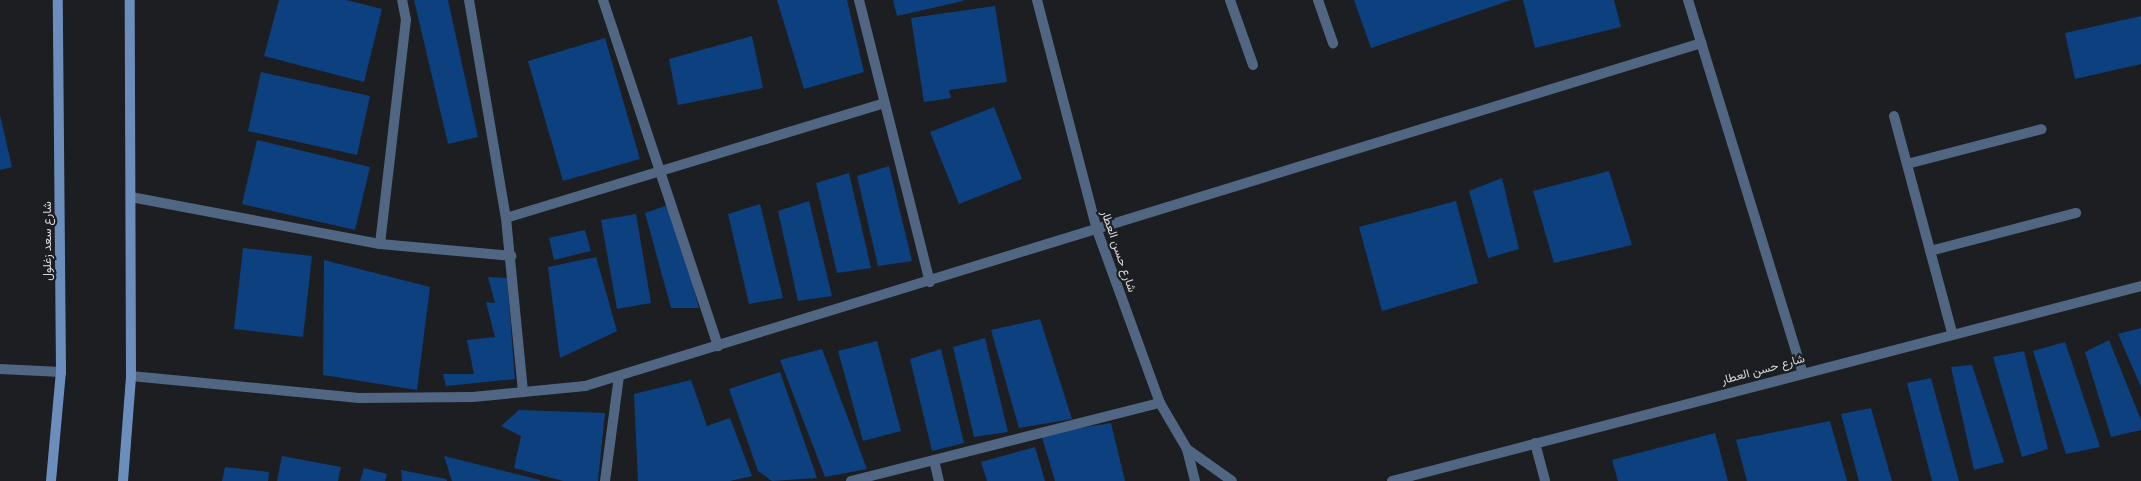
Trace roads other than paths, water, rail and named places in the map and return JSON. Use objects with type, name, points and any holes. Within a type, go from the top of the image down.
[{"type":"street","name":"شارع سعد زغلول","points":[[51,481],[61,372],[58,0]]},
{"type":"street","points":[[123,481],[131,376],[130,0]]},
{"type":"street","points":[[380,244],[406,20],[402,0]]},
{"type":"street","points":[[469,0],[506,218],[523,392]]},
{"type":"street","points":[[603,0],[718,346]]},
{"type":"street","points":[[858,0],[930,282]]},
{"type":"street","name":"شارع حسن العطار","points":[[1036,0],[1097,230],[1160,403],[1187,449],[1232,481]]},
{"type":"street","points":[[1230,0],[1253,65]]},
{"type":"street","points":[[1318,0],[1333,43]]},
{"type":"street","points":[[1688,0],[1802,371]]},
{"type":"street","points":[[131,376],[359,398],[523,392],[585,386],[930,282],[1701,43]]},
{"type":"street","points":[[506,218],[884,103]]},
{"type":"street","points":[[1894,116],[1952,333]]},
{"type":"street","points":[[1907,164],[2042,129]]},
{"type":"street","points":[[131,197],[380,244],[511,256]]},
{"type":"street","points":[[1930,251],[2076,214]]},
{"type":"street","name":"شارع حسن العطار","points":[[1392,481],[1802,371],[2141,286]]},
{"type":"street","points":[[0,369],[61,372]]},
{"type":"street","points":[[604,481],[619,376]]},
{"type":"street","points":[[851,481],[1160,403]]},
{"type":"street","points":[[1535,443],[1545,481]]},
{"type":"street","points":[[1187,449],[1195,481]]},
{"type":"street","points":[[934,460],[939,481]]}]
